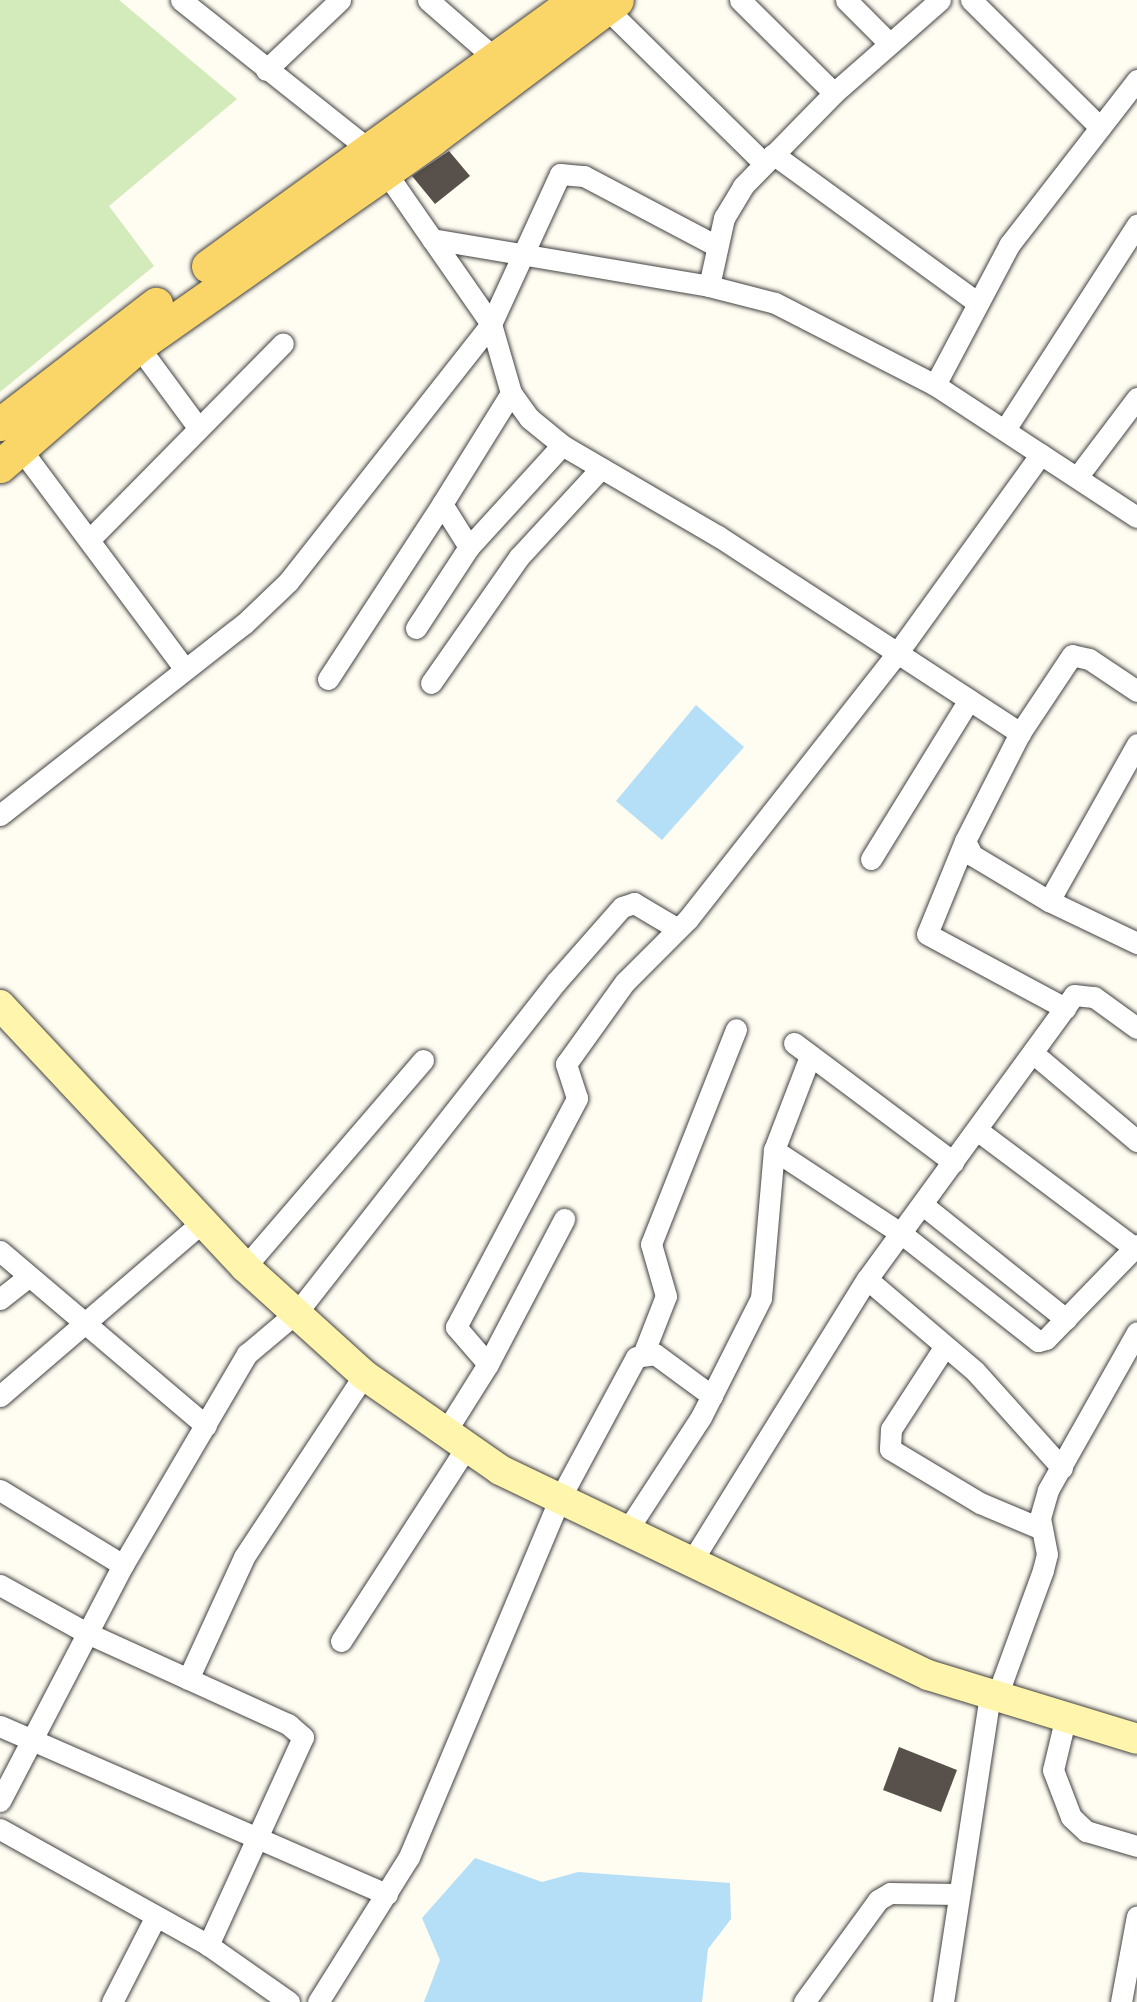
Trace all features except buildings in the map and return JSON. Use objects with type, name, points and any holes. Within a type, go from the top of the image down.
[{"type":"main road","points":[[11,431],[138,346],[378,161],[497,60],[599,3]]},
{"type":"main road","points":[[11,431],[378,161],[599,3]]},
{"type":"street","points":[[266,70],[340,0]]},
{"type":"street","points":[[428,0],[497,60]]},
{"type":"street","points":[[740,0],[834,93]]},
{"type":"street","points":[[846,0],[888,43]]},
{"type":"street","points":[[709,286],[717,246],[733,202],[768,158],[888,43],[940,0]]},
{"type":"street","points":[[971,0],[1100,127]]},
{"type":"street","points":[[184,1],[378,161],[491,324],[512,393],[528,418],[562,445],[898,652],[1020,733]]},
{"type":"street","points":[[599,3],[768,158],[978,303]]},
{"type":"street","points":[[935,385],[1029,215],[1137,80]]},
{"type":"street","points":[[0,815],[281,590],[491,324],[518,257],[560,174],[572,173],[717,246]]},
{"type":"street","points":[[1006,428],[1137,225]]},
{"type":"street","points":[[432,239],[518,257],[709,286],[812,317],[1006,428],[1137,517]]},
{"type":"street","points":[[89,540],[197,426],[283,343]]},
{"type":"street","points":[[138,346],[197,426]]},
{"type":"street","points":[[328,679],[512,393]]},
{"type":"street","points":[[1078,476],[1137,398]]},
{"type":"street","points":[[11,431],[185,669]]},
{"type":"street","points":[[416,628],[469,547],[562,445]]},
{"type":"street","points":[[488,1364],[456,1327],[577,1098],[566,1064],[637,968],[678,929],[898,652],[1041,454]]},
{"type":"street","points":[[431,683],[519,557],[601,468]]},
{"type":"street","points":[[442,504],[469,547]]},
{"type":"street","points":[[1065,1009],[927,934],[965,841],[1020,733],[1072,655],[1089,659],[1137,691]]},
{"type":"street","points":[[871,859],[969,700]]},
{"type":"street","points":[[1049,901],[1137,744]]},
{"type":"street","points":[[965,841],[972,855],[1049,901],[1134,936]]},
{"type":"street","points":[[0,1801],[123,1565],[247,1354],[298,1311],[556,982],[622,907],[634,903],[678,929]]},
{"type":"street","points":[[690,1564],[867,1279],[1034,1054],[1074,995],[1084,993],[1137,1028]]},
{"type":"street","points":[[0,1005],[201,1223],[245,1266],[298,1311],[364,1375],[456,1439],[559,1500],[928,1675],[1065,1720],[1137,1739]]},
{"type":"street","points":[[318,2002],[387,1894],[429,1813],[559,1500],[636,1357],[644,1352],[666,1296],[651,1244],[736,1029]]},
{"type":"street","points":[[626,1532],[712,1396],[761,1298],[774,1150],[802,1050],[953,1162]]},
{"type":"street","points":[[1034,1054],[1137,1141]]},
{"type":"street","points":[[245,1266],[423,1059]]},
{"type":"street","points":[[774,1150],[902,1234],[1028,1336],[1046,1339],[1136,1246],[977,1130]]},
{"type":"street","points":[[923,1205],[1066,1319]]},
{"type":"street","points":[[341,1641],[456,1439],[488,1364],[564,1219]]},
{"type":"street","points":[[0,1396],[83,1320],[201,1223]]},
{"type":"street","points":[[0,1251],[28,1278],[83,1320],[206,1426]]},
{"type":"street","points":[[0,1299],[28,1278]]},
{"type":"street","points":[[867,1279],[943,1349],[975,1371],[1062,1468]]},
{"type":"street","points":[[943,2002],[958,1894],[994,1696],[1043,1570],[1043,1506],[1137,1332]]},
{"type":"street","points":[[943,1349],[891,1429],[890,1448],[980,1503],[1042,1530]]},
{"type":"street","points":[[644,1352],[712,1396]]},
{"type":"street","points":[[188,1679],[244,1557],[364,1375]]},
{"type":"street","points":[[0,1490],[123,1565]]},
{"type":"street","points":[[0,1585],[86,1633],[288,1724],[303,1737],[208,1945]]},
{"type":"street","points":[[1065,1720],[1053,1770],[1071,1817],[1086,1831],[1137,1846]]},
{"type":"street","points":[[0,1726],[387,1894]]},
{"type":"street","points":[[0,1829],[155,1918],[208,1945],[289,2002]]},
{"type":"street","points":[[804,2002],[878,1900],[890,1893],[958,1894]]},
{"type":"street","points":[[1121,2002],[1137,1916]]},
{"type":"street","points":[[112,2002],[155,1918]]},
{"type":"green space","points":[[0,0],[119,0],[237,99],[109,206],[154,266],[0,392]]},
{"type":"water","points":[[696,705],[744,747],[662,840],[616,801]]},
{"type":"water","points":[[475,1858],[542,1882],[578,1872],[730,1883],[731,1919],[708,1949],[702,2002],[424,2002],[440,1960],[422,1918]]}]
